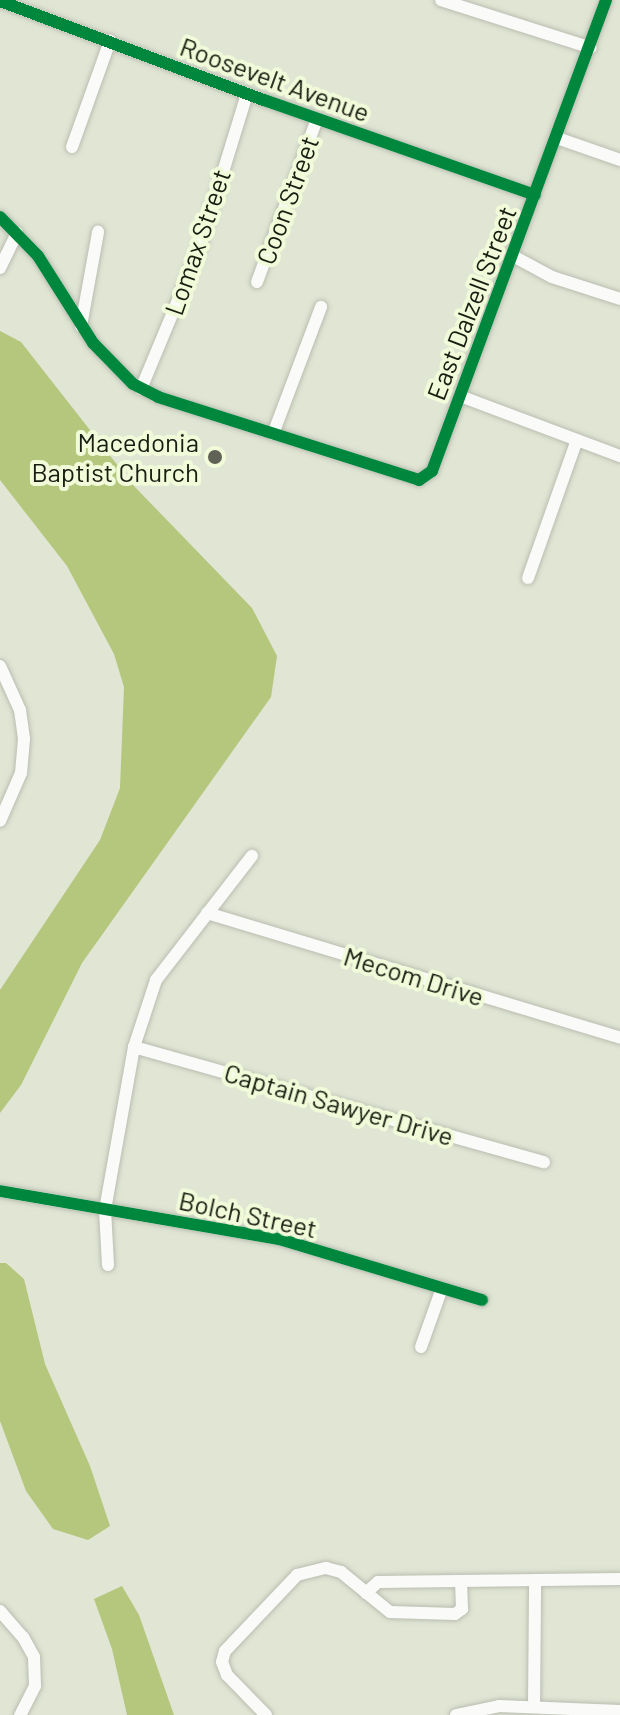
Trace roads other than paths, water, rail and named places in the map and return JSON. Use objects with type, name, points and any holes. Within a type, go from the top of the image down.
[{"type":"street","points":[[441,0],[591,48]]},
{"type":"street","name":"East Dalzell Street","points":[[273,434],[419,480],[432,471],[591,48],[606,0]]},
{"type":"street","name":"Roosevelt Avenue","points":[[0,1],[247,94],[535,195]]},
{"type":"street","points":[[72,147],[110,41]]},
{"type":"street","name":"Lomax Street","points":[[141,389],[199,250],[247,94]]},
{"type":"street","name":"Coon Street","points":[[257,282],[317,119]]},
{"type":"street","points":[[557,138],[620,160]]},
{"type":"street","points":[[0,217],[52,276],[81,326],[120,374],[141,389],[273,434],[321,307]]},
{"type":"street","points":[[81,326],[98,232]]},
{"type":"street","points":[[0,268],[17,233]]},
{"type":"street","points":[[513,256],[552,277],[620,299]]},
{"type":"street","points":[[460,396],[620,456]]},
{"type":"street","points":[[528,578],[577,440]]},
{"type":"street","points":[[0,666],[20,710],[24,739],[21,773],[0,821]]},
{"type":"street","points":[[108,1265],[105,1210],[134,1047],[156,980],[252,856]]},
{"type":"street","name":"Mecom Drive","points":[[207,913],[620,1038]]},
{"type":"street","name":"Captain Sawyer Drive","points":[[134,1047],[544,1162]]},
{"type":"street","name":"Bolch Street","points":[[0,1191],[279,1239],[482,1300]]},
{"type":"street","points":[[421,1347],[442,1288]]},
{"type":"street","points":[[266,1715],[227,1675],[222,1662],[225,1651],[297,1575],[326,1568],[341,1572],[390,1612],[455,1614],[462,1609],[461,1581]]},
{"type":"street","points":[[366,1593],[378,1582],[620,1579]]},
{"type":"street","points":[[534,1707],[535,1580]]},
{"type":"street","points":[[0,1611],[31,1650],[35,1679],[33,1694],[20,1715]]},
{"type":"street","points":[[456,1715],[499,1706],[620,1711]]},
{"type":"place","name":"Macedonia Baptist Church","points":[[215,457]]}]
